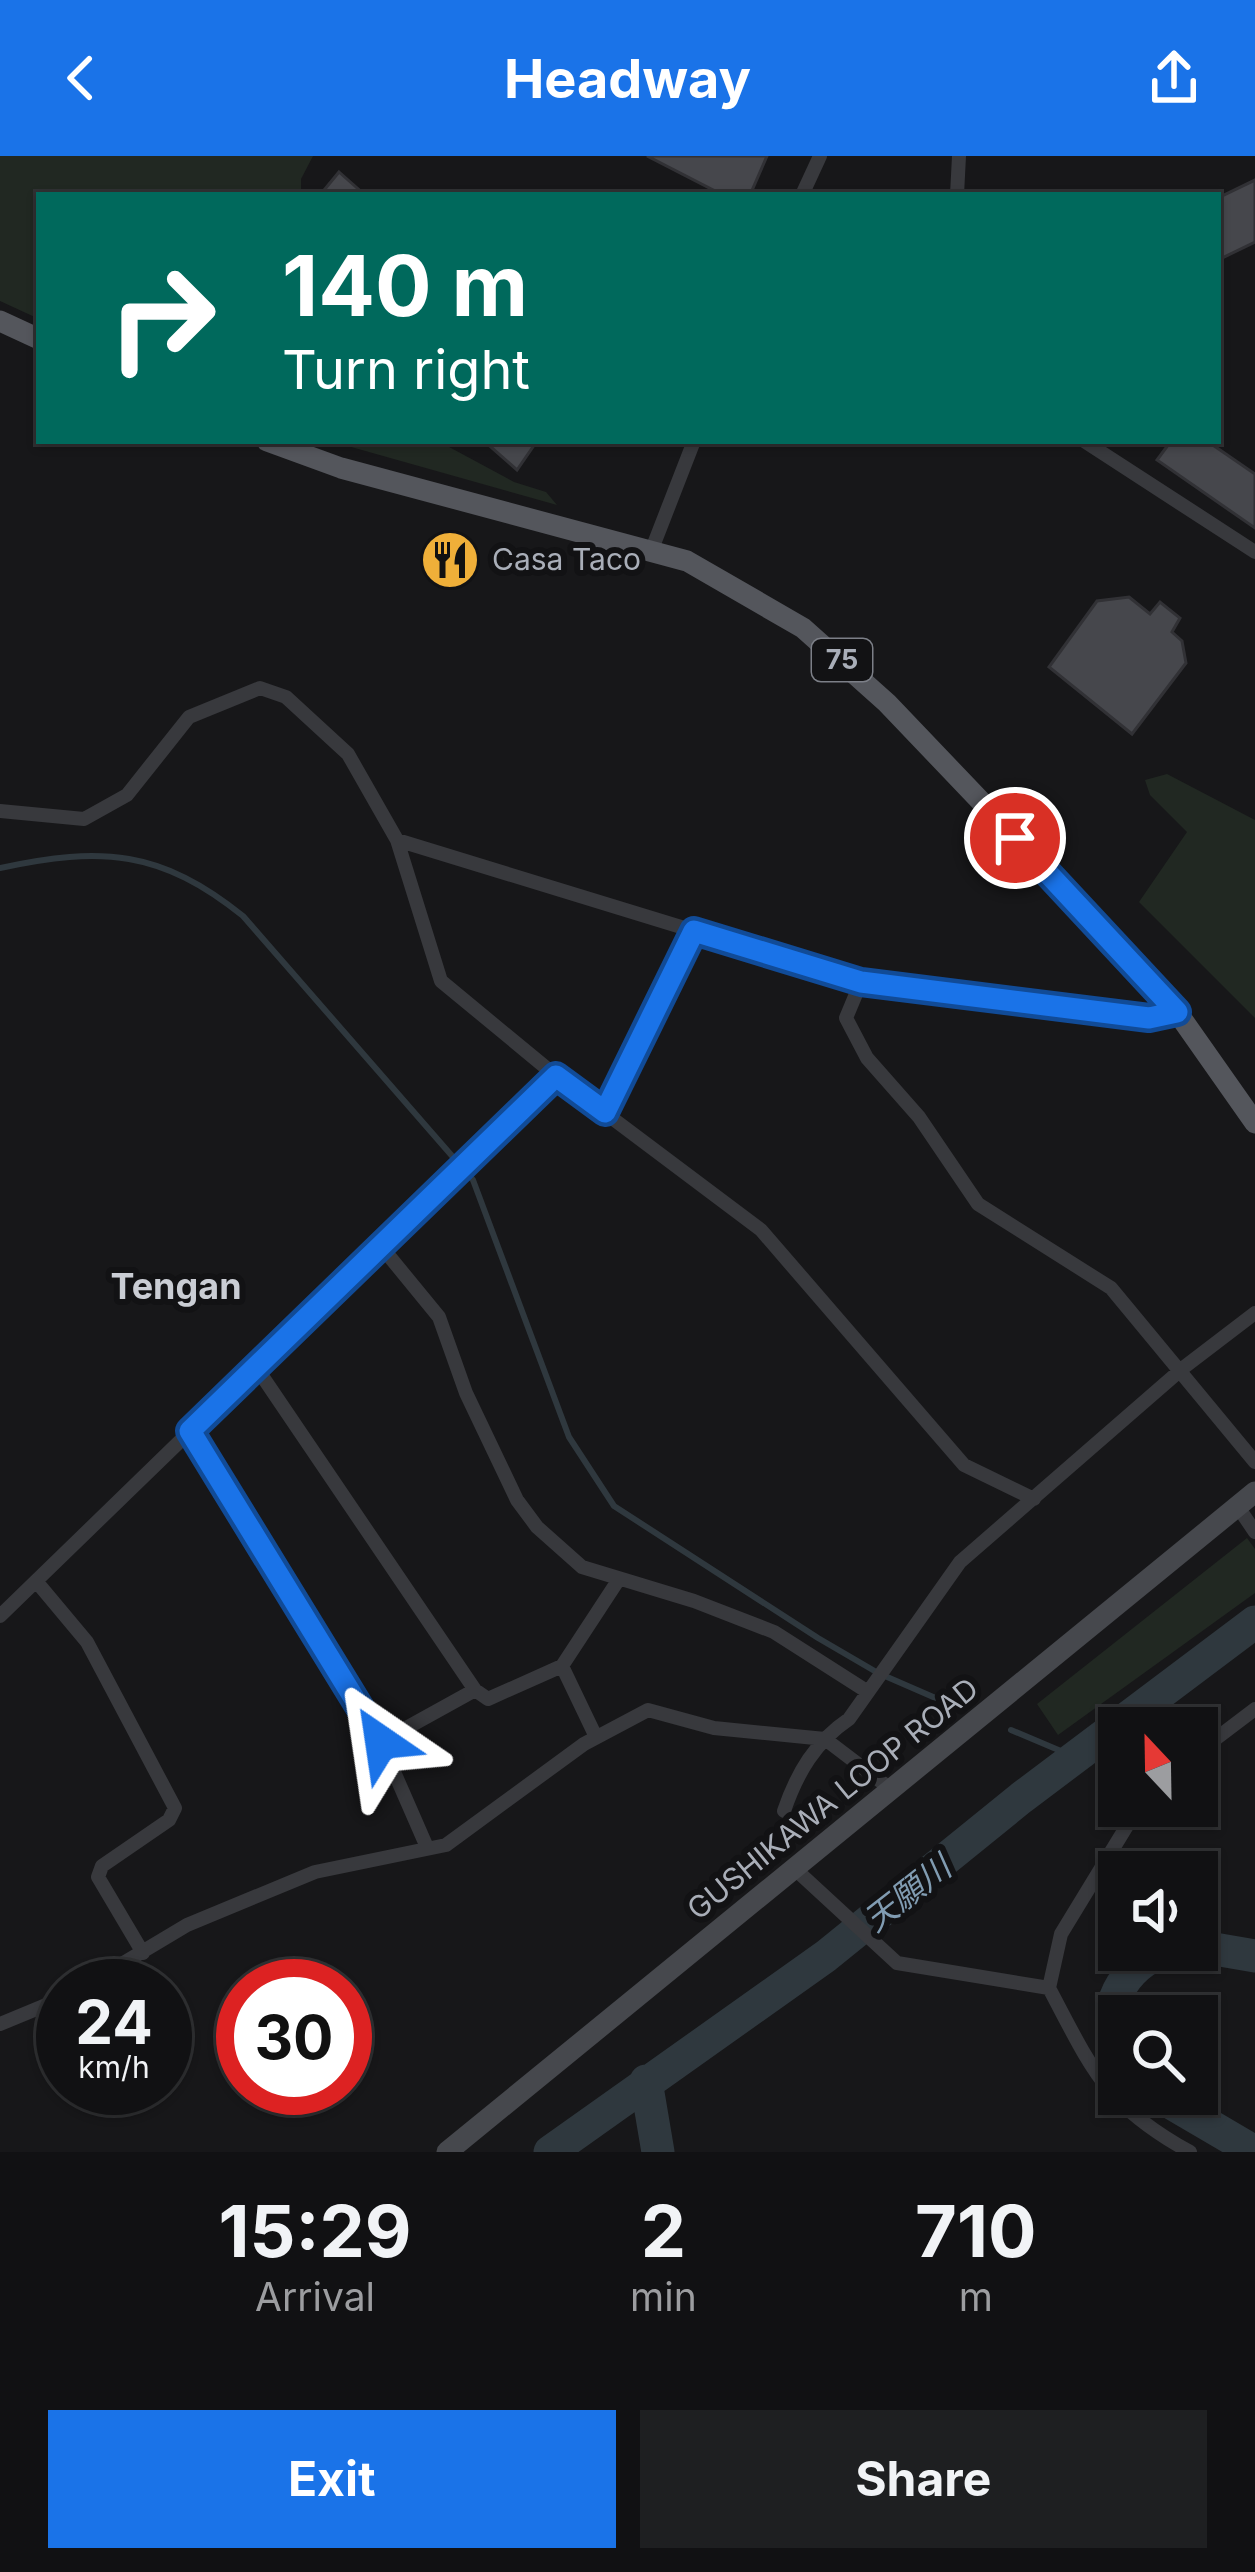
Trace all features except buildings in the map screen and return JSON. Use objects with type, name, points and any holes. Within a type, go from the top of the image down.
[{"type":"main road","points":[[0,321],[36,338]]},
{"type":"main road","name":"75","points":[[275,444],[341,468],[652,549],[744,590],[838,656],[1177,1012],[1255,1123]]},
{"type":"main road","name":"GUSHIKAWA LOOP ROAD","points":[[448,2152],[1246,1500]]},
{"type":"street","points":[[803,192],[820,156]]},
{"type":"street","points":[[957,192],[959,156]]},
{"type":"street","points":[[652,549],[693,444]]},
{"type":"street","points":[[1089,444],[1255,552]]},
{"type":"street","points":[[0,811],[84,819],[127,795],[189,717],[260,688],[286,697],[347,754],[397,840],[441,980],[556,1076],[761,1230],[964,1465],[1034,1499]]},
{"type":"street","points":[[397,840],[861,982],[1149,1018],[1177,1012]]},
{"type":"street","points":[[605,1112],[694,931]]},
{"type":"street","points":[[861,982],[846,1018],[867,1058],[919,1117],[978,1204],[1111,1288],[1183,1368],[1255,1462]]},
{"type":"street","points":[[0,1616],[556,1076]]},
{"type":"street","points":[[380,1245],[439,1317],[466,1393],[517,1500],[537,1527],[582,1567],[774,1632],[868,1692]]},
{"type":"street","points":[[784,1811],[797,1775],[825,1738],[849,1719],[960,1562],[1183,1368],[1255,1313]]},
{"type":"street","points":[[256,1367],[475,1690],[488,1699],[562,1666],[619,1579]]},
{"type":"street","points":[[190,1431],[381,1742],[426,1845]]},
{"type":"street","points":[[1246,1500],[1255,1532]]},
{"type":"street","points":[[36,1581],[87,1642],[175,1808],[169,1820],[101,1866],[98,1877],[142,1953]]},
{"type":"street","points":[[562,1666],[596,1737]]},
{"type":"street","points":[[381,1742],[475,1690]]},
{"type":"street","points":[[1218,1737],[1255,1708]]},
{"type":"street","points":[[132,1959],[187,1925],[316,1873],[446,1844],[596,1737],[648,1710],[714,1728],[825,1738],[892,1790]]},
{"type":"street","points":[[1126,1827],[1061,1934],[1049,1988],[1096,2077],[1138,2123],[1190,2152]]},
{"type":"street","points":[[795,1869],[897,1964],[1049,1988]]},
{"type":"street","points":[[0,2024],[36,2009]]},
{"type":"shaded area","points":[[0,156],[313,156],[301,179],[301,192],[36,192],[36,318],[0,301]]},
{"type":"shaded area","points":[[341,444],[444,444],[514,482],[546,492],[557,505]]},
{"type":"shaded area","points":[[1167,774],[1255,820],[1255,1018],[1139,902],[1187,832],[1150,795],[1145,780]]},
{"type":"shaded area","points":[[1247,1538],[1255,1549],[1255,1593],[1058,1735],[1037,1704]]},
{"type":"waterway","points":[[0,868],[69,857],[129,859],[185,878],[243,916],[473,1180],[569,1437],[614,1506],[818,1638],[878,1673],[947,1703]]},
{"type":"waterway","name":"天願川","points":[[550,2152],[826,1956],[1021,1798],[1255,1622]]},
{"type":"waterway","points":[[1011,1730],[1075,1757]]},
{"type":"waterway","points":[[1218,1950],[1255,1956]]},
{"type":"waterway","points":[[1117,1995],[1134,1971]]},
{"type":"waterway","points":[[646,2081],[658,2152]]},
{"type":"waterway","points":[[1192,2115],[1255,2152]]},
{"type":"place","name":"Casa Taco","points":[[450,560]]},
{"type":"district","name":"Tengan","points":[[176,1286]]},
{"type":"route","points":[[381,1742],[190,1431],[556,1076],[605,1112],[694,931],[861,982],[1149,1018],[1177,1012],[1015,838]]}]
